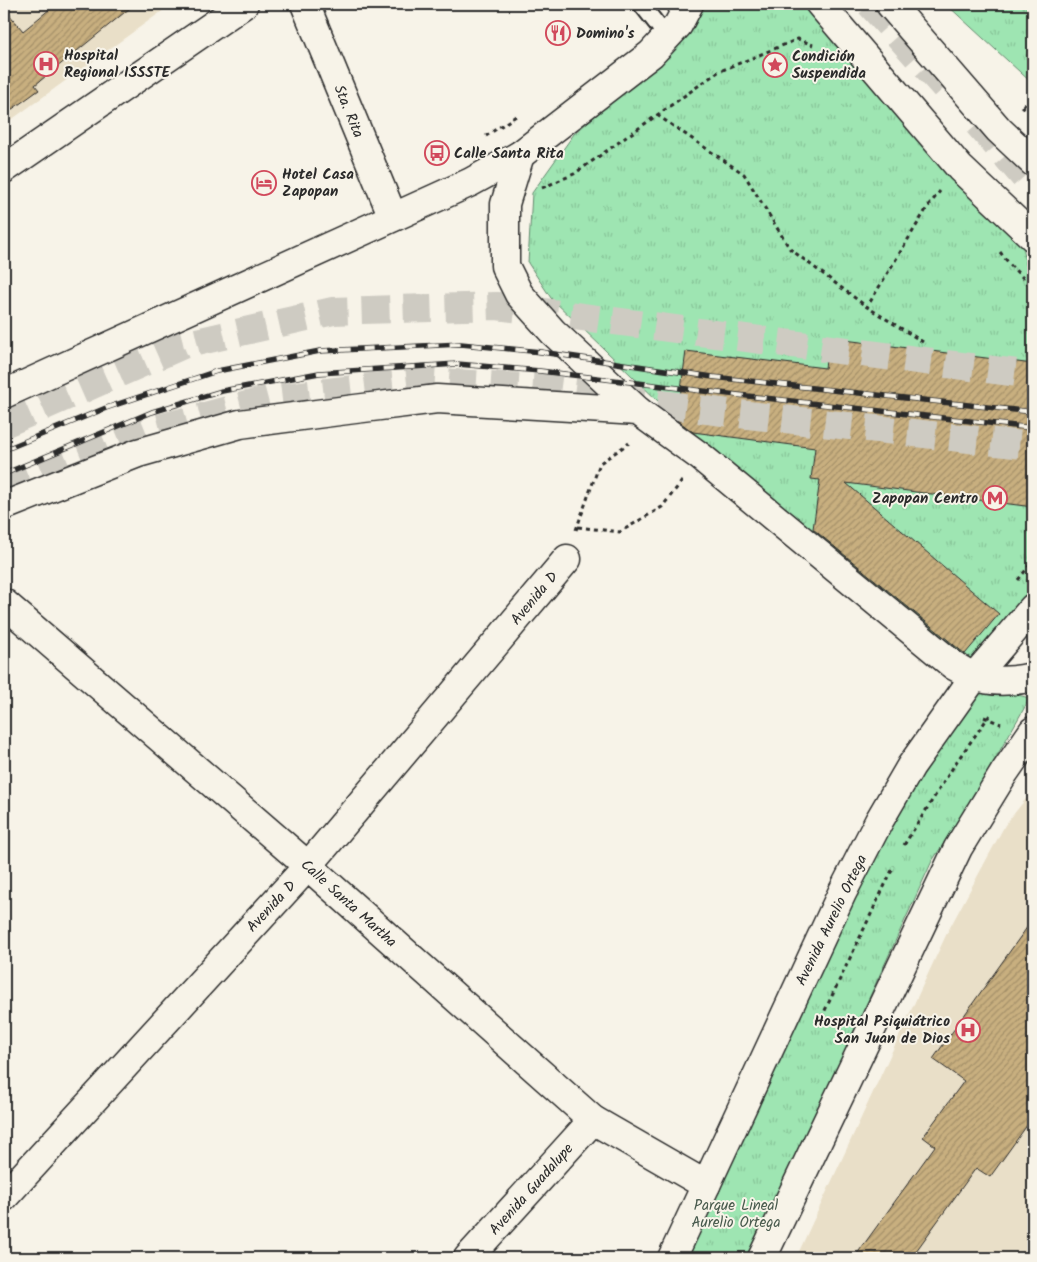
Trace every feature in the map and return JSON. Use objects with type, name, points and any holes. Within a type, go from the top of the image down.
[{"type":"main road","points":[[4,169],[244,4]]},
{"type":"main road","name":"Sta. Rita","points":[[305,4],[393,217]]},
{"type":"main road","points":[[4,394],[471,182],[520,155],[651,54],[678,25],[690,4]]},
{"type":"main road","points":[[820,4],[960,168],[1033,237]]},
{"type":"main road","points":[[890,4],[999,130],[1033,162]]},
{"type":"main road","points":[[520,155],[505,204],[505,266],[519,294],[553,332],[647,418],[701,457],[953,665],[974,676],[997,680],[1026,679]]},
{"type":"main road","points":[[4,506],[138,453],[240,424],[355,408],[437,400],[647,418]]},
{"type":"main road","name":"Avenida D","points":[[4,1197],[308,866],[567,559]]},
{"type":"main road","name":"Calle Santa Martha","points":[[4,603],[308,866],[593,1120],[706,1185]]},
{"type":"main road","name":"Avenida Aurelio Ortega","points":[[672,1258],[842,893],[879,821],[911,766],[974,676],[1033,608]]},
{"type":"main road","points":[[762,1258],[958,848],[999,781],[1033,731]]},
{"type":"main road","name":"Avenida Guadalupe","points":[[468,1258],[593,1120]]},
{"type":"lane","points":[[641,4],[667,38]]},
{"type":"path","points":[[505,204],[574,174],[718,72],[798,40],[814,45]]},
{"type":"path","points":[[1033,92],[1023,106],[1033,115]]},
{"type":"path","points":[[657,115],[744,174],[790,249],[867,308],[923,342]]},
{"type":"path","points":[[867,308],[927,208],[942,188]]},
{"type":"path","points":[[567,559],[600,463],[647,418]]},
{"type":"path","points":[[578,527],[620,532],[662,508],[701,457]]},
{"type":"path","points":[[902,848],[957,761],[987,718],[1026,679]]},
{"type":"path","points":[[816,1027],[894,866]]},
{"type":"shaded area","name":"Hospital Regional ISSSTE","points":[[4,4],[172,4],[4,125]]},
{"type":"shaded area","name":"Hospital Psiquiátrico San Juan de Dios","points":[[1033,790],[1033,1258],[796,1258],[947,933],[1005,825]]},
{"type":"green space","points":[[705,4],[807,4],[1023,245],[1026,265],[1033,271],[1033,587],[971,660],[714,455],[551,298],[528,263],[532,193],[574,134],[682,41]]},
{"type":"green space","points":[[946,4],[1033,4],[1033,84]]},
{"type":"green space","name":"Parque Lineal Aurelio Ortega","points":[[996,690],[1030,698],[967,808],[932,861],[750,1258],[681,1258],[880,838],[963,696]]},
{"type":"building","name":"Hospital Regional ISSSTE","points":[[56,4],[135,4],[35,85],[39,90],[4,115],[4,8],[23,31]]},
{"type":"building","name":"Zapopan Centro","points":[[829,338],[1033,364],[1033,507],[846,483],[999,614],[965,654],[813,529],[820,480],[811,479],[815,448],[693,432],[677,420],[686,351],[825,368]]},
{"type":"building","points":[[1033,919],[1033,1117],[990,1177],[976,1168],[911,1258],[854,1258],[935,1146],[923,1137],[964,1081],[933,1059]]},
{"type":"tunnel","points":[[870,4],[949,92]]},
{"type":"tunnel","points":[[978,124],[1033,187]]},
{"type":"tunnel","points":[[4,424],[183,345],[333,311],[497,306],[1033,375]]},
{"type":"tunnel","points":[[4,491],[151,430],[274,398],[424,381],[541,388],[729,413],[1033,446]]},
{"type":"railway","points":[[4,450],[106,408],[217,371],[320,351],[461,344],[541,352],[713,377],[1033,412]]},
{"type":"railway","points":[[4,474],[152,412],[222,391],[319,373],[457,364],[540,371],[1033,428]]},
{"type":"place","name":"Domino's","points":[[558,33]]},
{"type":"place","name":"Hospital Regional ISSSTE","points":[[46,64]]},
{"type":"place","name":"Condición Suspendida","points":[[775,65]]},
{"type":"place","name":"Calle Santa Rita","points":[[437,153]]},
{"type":"place","name":"Hotel Casa Zapopan","points":[[264,183]]},
{"type":"place","name":"Zapopan Centro","points":[[995,498]]},
{"type":"place","name":"Hospital Psiquiátrico San Juan de Dios","points":[[968,1030]]}]
